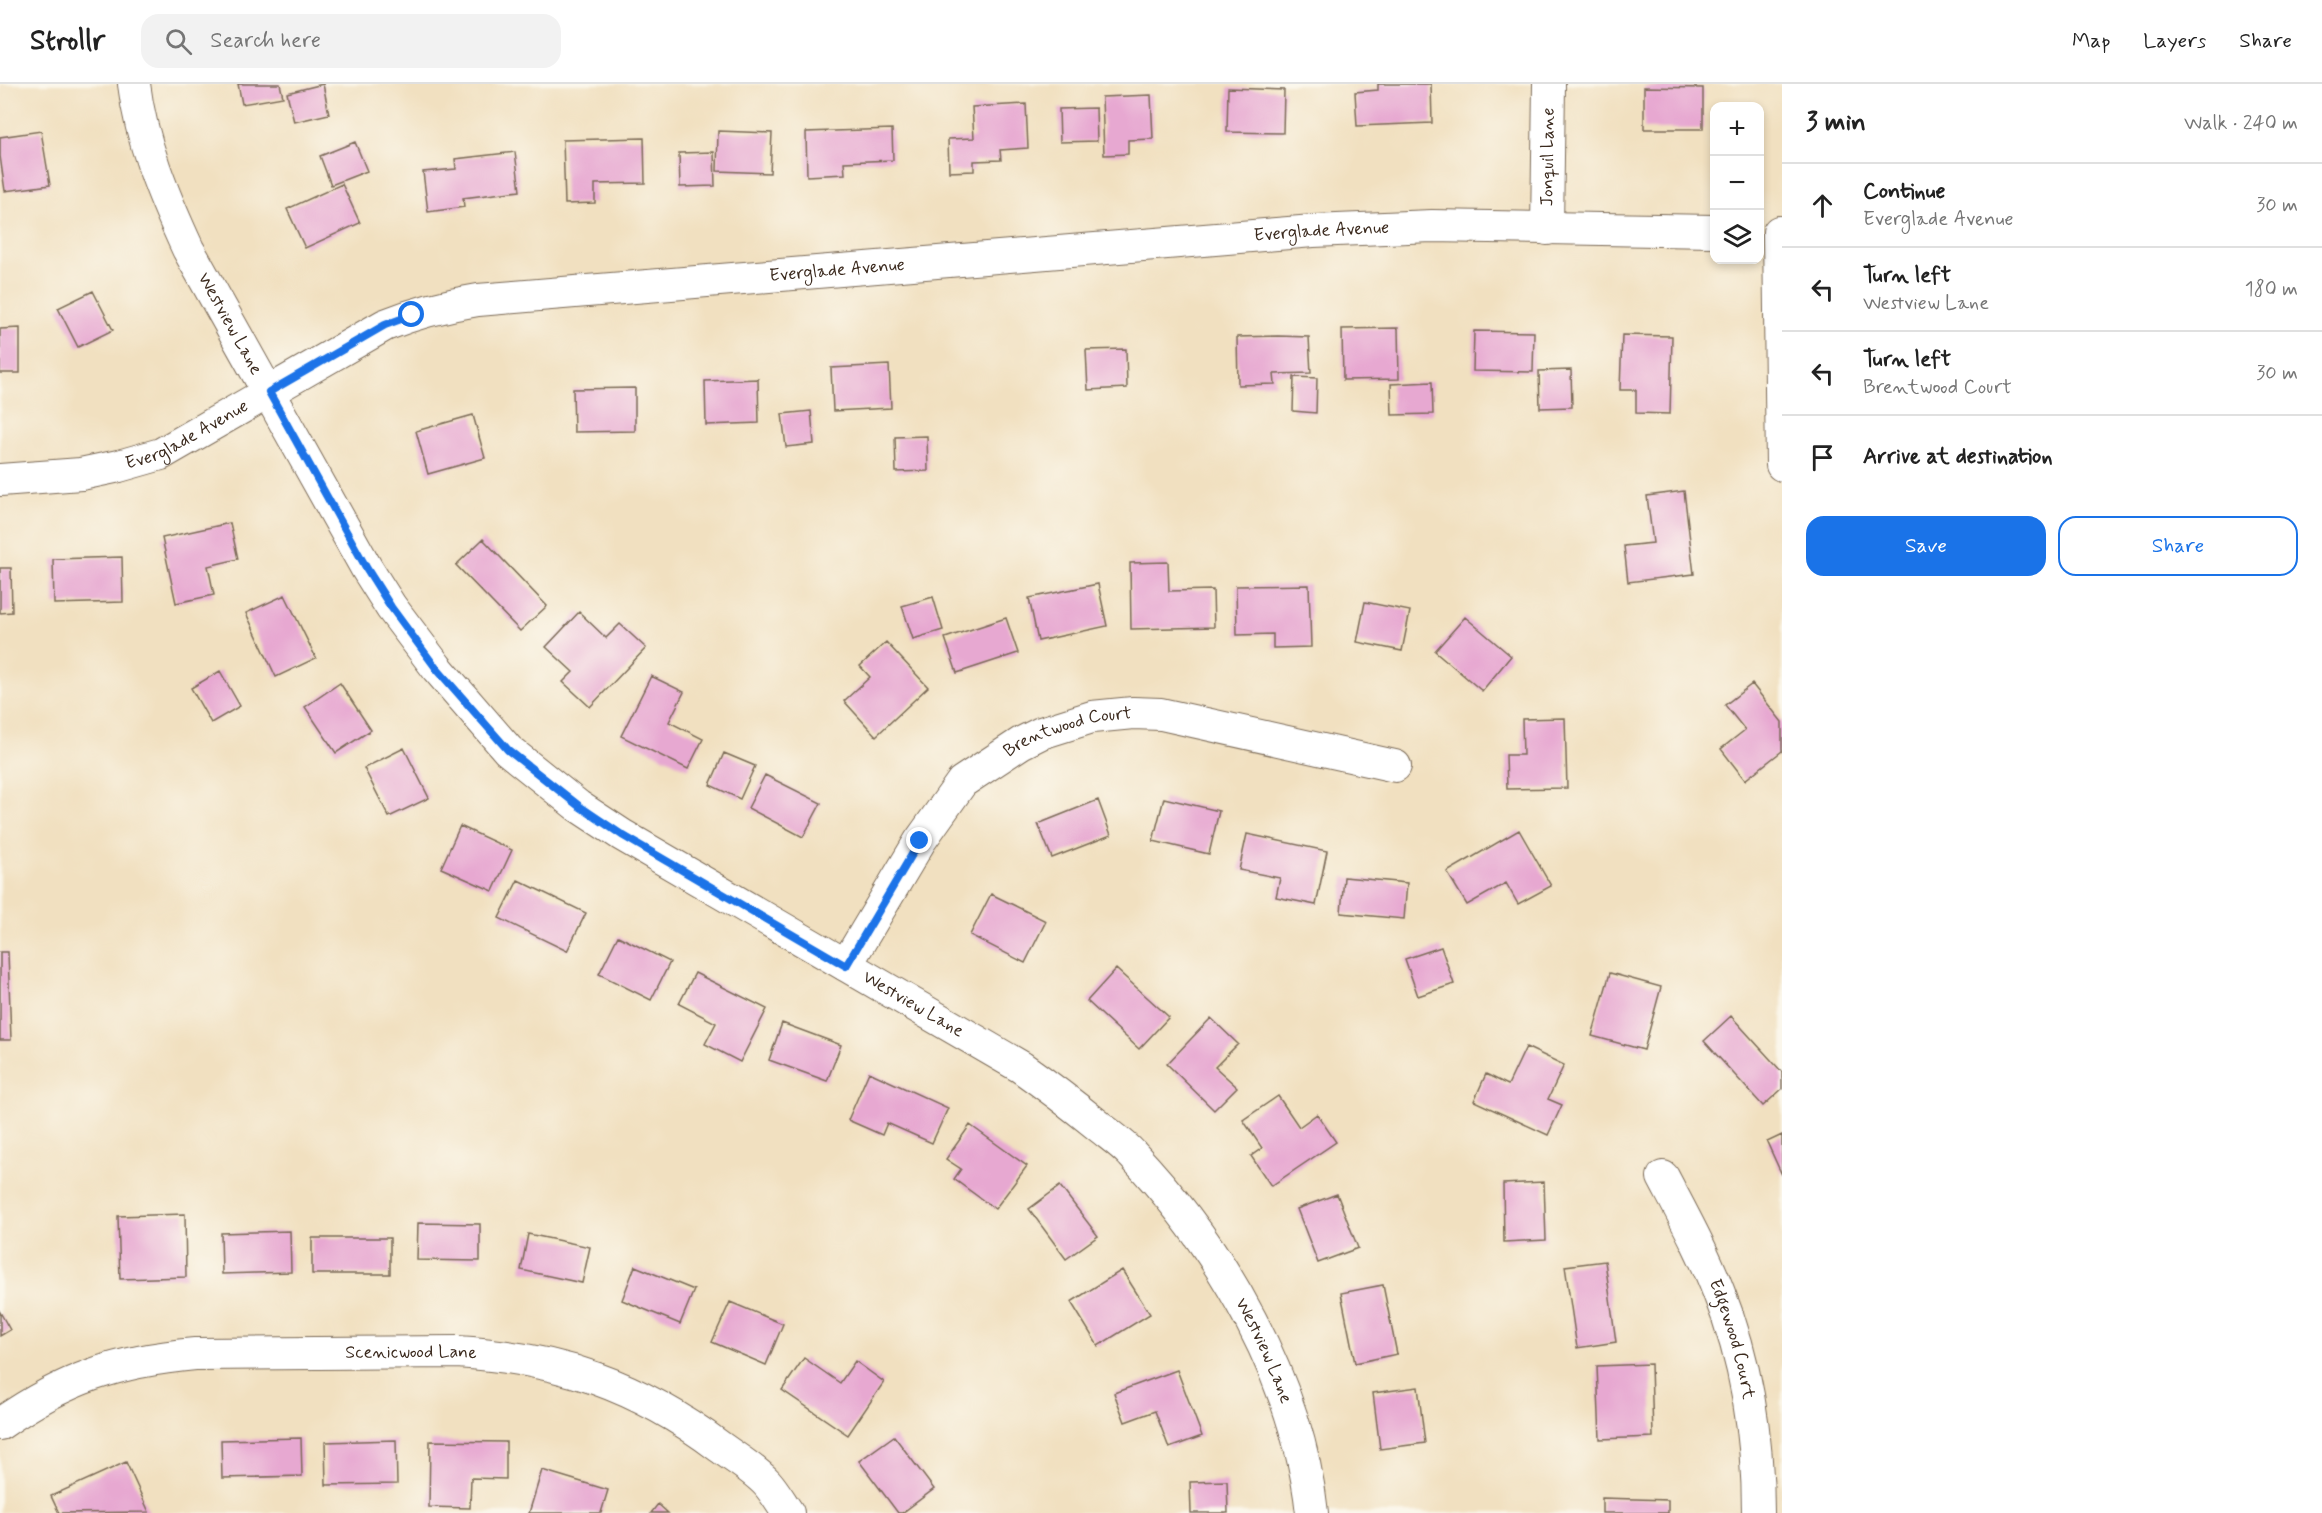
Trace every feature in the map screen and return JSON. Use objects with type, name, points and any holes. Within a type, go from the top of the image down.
[{"type":"street","name":"Westview Lane","points":[[134,84],[151,157],[169,208],[188,249],[367,569],[391,607],[436,668],[508,750],[579,806],[622,835],[1021,1067],[1062,1096],[1131,1152],[1194,1229],[1230,1283],[1259,1337],[1285,1399],[1299,1446],[1312,1513]]},
{"type":"street","name":"Jonquil Lane","points":[[1547,229],[1549,84]]},
{"type":"street","name":"Everglade Avenue","points":[[0,480],[81,474],[161,454],[385,325],[448,305],[478,300],[1312,231],[1432,226],[1710,231]]},
{"type":"street","points":[[1774,232],[1782,465]]},
{"type":"street","name":"Brentwood Court","points":[[846,966],[920,841],[962,782],[1021,743],[1041,733],[1092,717],[1133,713],[1161,714],[1395,766]]},
{"type":"street","name":"Edgewood Court","points":[[1663,1177],[1720,1293],[1736,1341],[1754,1426],[1758,1513]]},
{"type":"street","name":"Scenicwood Lane","points":[[0,1424],[30,1403],[81,1378],[126,1363],[160,1357],[195,1354],[457,1352],[491,1354],[541,1362],[581,1373],[614,1384],[656,1404],[689,1424],[766,1482],[788,1513]]},
{"type":"building","points":[[238,84],[280,84],[283,97],[242,104]]},
{"type":"building","points":[[323,84],[329,114],[294,122],[287,93]]},
{"type":"building","points":[[1378,84],[1431,84],[1432,123],[1357,126],[1355,92],[1378,90]]},
{"type":"building","points":[[1644,87],[1703,88],[1703,129],[1644,129]]},
{"type":"building","points":[[1228,88],[1284,90],[1283,133],[1227,132]]},
{"type":"building","points":[[1151,95],[1153,139],[1128,140],[1128,154],[1104,155],[1102,97]]},
{"type":"building","points":[[1026,104],[1028,148],[1000,150],[1001,160],[974,161],[974,171],[949,172],[948,139],[974,138],[972,107]]},
{"type":"building","points":[[1096,108],[1097,141],[1060,142],[1059,109]]},
{"type":"building","points":[[892,129],[893,160],[844,162],[845,174],[807,176],[806,132]]},
{"type":"building","points":[[41,131],[50,185],[5,191],[0,137]]},
{"type":"building","points":[[718,131],[772,133],[770,173],[717,171]]},
{"type":"building","points":[[644,138],[645,183],[595,184],[595,203],[565,204],[563,140]]},
{"type":"building","points":[[355,142],[367,171],[331,185],[320,156]]},
{"type":"building","points":[[515,152],[520,191],[463,198],[464,207],[428,212],[423,172],[456,169],[455,159]]},
{"type":"building","points":[[714,152],[715,186],[680,187],[679,153]]},
{"type":"building","points":[[342,184],[360,223],[305,248],[287,209]]},
{"type":"building","points":[[93,291],[113,330],[78,347],[58,308]]},
{"type":"building","points":[[20,328],[20,373],[0,373],[0,329]]},
{"type":"building","points":[[1398,328],[1399,379],[1343,380],[1342,329]]},
{"type":"building","points":[[1474,331],[1534,332],[1533,372],[1473,371]]},
{"type":"building","points":[[1622,335],[1672,336],[1670,414],[1636,413],[1636,390],[1620,390]]},
{"type":"building","points":[[1237,337],[1309,337],[1311,373],[1274,374],[1275,384],[1238,385]]},
{"type":"building","points":[[1126,349],[1127,388],[1088,390],[1086,350]]},
{"type":"building","points":[[889,365],[891,408],[833,411],[831,368]]},
{"type":"building","points":[[1571,370],[1572,407],[1540,408],[1539,371]]},
{"type":"building","points":[[1294,377],[1317,378],[1316,413],[1293,411]]},
{"type":"building","points":[[758,379],[759,423],[706,425],[705,381]]},
{"type":"building","points":[[1432,382],[1433,414],[1392,415],[1391,384]]},
{"type":"building","points":[[635,388],[635,431],[574,432],[573,389]]},
{"type":"building","points":[[811,411],[814,444],[786,447],[782,414]]},
{"type":"building","points":[[473,415],[485,458],[428,474],[416,431]]},
{"type":"building","points":[[927,436],[928,471],[896,472],[895,437]]},
{"type":"building","points":[[1684,491],[1694,574],[1628,582],[1624,546],[1653,543],[1647,496]]},
{"type":"building","points":[[230,523],[238,559],[208,566],[214,595],[176,603],[162,538]]},
{"type":"building","points":[[483,539],[547,606],[520,631],[456,565]]},
{"type":"building","points":[[122,557],[123,602],[54,604],[53,559]]},
{"type":"building","points":[[1168,562],[1169,591],[1213,590],[1214,627],[1131,629],[1130,563]]},
{"type":"building","points":[[0,568],[11,568],[12,612],[0,613]]},
{"type":"building","points":[[1098,584],[1107,626],[1038,641],[1029,598]]},
{"type":"building","points":[[1309,585],[1311,647],[1273,648],[1273,634],[1237,635],[1236,586]]},
{"type":"building","points":[[285,595],[316,658],[276,677],[246,613]]},
{"type":"building","points":[[933,597],[943,630],[913,639],[902,606]]},
{"type":"building","points":[[1365,602],[1410,611],[1402,651],[1357,642]]},
{"type":"building","points":[[579,612],[606,638],[620,624],[646,648],[590,707],[563,682],[573,672],[546,647]]},
{"type":"building","points":[[1465,617],[1511,656],[1482,691],[1435,651]]},
{"type":"building","points":[[1006,618],[1018,653],[957,673],[945,638]]},
{"type":"building","points":[[886,642],[928,687],[876,736],[844,701],[870,677],[860,666]]},
{"type":"building","points":[[220,671],[240,706],[211,723],[191,688]]},
{"type":"building","points":[[651,676],[684,692],[669,722],[703,739],[688,769],[621,736]]},
{"type":"building","points":[[340,683],[371,730],[336,753],[305,707]]},
{"type":"building","points":[[1752,684],[1782,722],[1782,751],[1745,780],[1721,749],[1745,730],[1725,705]]},
{"type":"building","points":[[1565,718],[1567,788],[1507,789],[1506,755],[1523,755],[1522,719]]},
{"type":"building","points":[[404,748],[429,798],[389,817],[364,768]]},
{"type":"building","points":[[724,753],[755,766],[740,799],[710,785]]},
{"type":"building","points":[[765,775],[821,803],[803,837],[748,808]]},
{"type":"building","points":[[1164,798],[1219,811],[1209,854],[1153,841]]},
{"type":"building","points":[[1098,800],[1111,835],[1052,858],[1038,824]]},
{"type":"building","points":[[460,826],[512,850],[493,891],[441,868]]},
{"type":"building","points":[[1519,830],[1551,886],[1518,904],[1506,883],[1467,905],[1447,872]]},
{"type":"building","points":[[1247,834],[1327,851],[1316,905],[1276,897],[1280,878],[1239,870]]},
{"type":"building","points":[[1344,877],[1407,883],[1404,919],[1341,913]]},
{"type":"building","points":[[518,880],[586,913],[567,951],[499,918]]},
{"type":"building","points":[[991,894],[1046,921],[1025,963],[970,935]]},
{"type":"building","points":[[618,936],[670,962],[651,1000],[599,974]]},
{"type":"building","points":[[1441,947],[1454,984],[1418,996],[1405,959]]},
{"type":"building","points":[[0,952],[8,952],[11,1040],[0,1040]]},
{"type":"building","points":[[1116,969],[1169,1017],[1139,1049],[1087,1001]]},
{"type":"building","points":[[695,973],[767,1009],[740,1062],[705,1044],[716,1023],[679,1004]]},
{"type":"building","points":[[1610,973],[1661,987],[1644,1050],[1592,1036]]},
{"type":"building","points":[[1731,1016],[1782,1072],[1782,1089],[1763,1106],[1704,1041]]},
{"type":"building","points":[[1211,1018],[1238,1044],[1215,1067],[1237,1087],[1214,1110],[1167,1064]]},
{"type":"building","points":[[782,1023],[841,1045],[827,1081],[769,1060]]},
{"type":"building","points":[[1526,1047],[1564,1065],[1548,1099],[1562,1105],[1548,1135],[1474,1101],[1486,1074],[1508,1085]]},
{"type":"building","points":[[869,1072],[948,1108],[932,1143],[887,1123],[882,1135],[848,1120]]},
{"type":"building","points":[[1278,1096],[1299,1127],[1317,1114],[1336,1142],[1271,1186],[1251,1156],[1262,1148],[1243,1120]]},
{"type":"building","points":[[970,1125],[1027,1166],[995,1209],[954,1179],[961,1169],[946,1159]]},
{"type":"building","points":[[1782,1135],[1782,1175],[1767,1142]]},
{"type":"building","points":[[1544,1182],[1546,1240],[1504,1242],[1503,1184]]},
{"type":"building","points":[[1060,1186],[1098,1236],[1066,1259],[1029,1209]]},
{"type":"building","points":[[1337,1194],[1358,1248],[1318,1263],[1297,1209]]},
{"type":"building","points":[[185,1214],[186,1277],[120,1279],[118,1216]]},
{"type":"building","points":[[418,1223],[480,1224],[480,1261],[417,1260]]},
{"type":"building","points":[[290,1231],[291,1272],[222,1274],[221,1233]]},
{"type":"building","points":[[528,1234],[590,1247],[582,1283],[521,1270]]},
{"type":"building","points":[[312,1238],[390,1238],[390,1274],[312,1274]]},
{"type":"building","points":[[1605,1261],[1616,1342],[1577,1348],[1565,1266]]},
{"type":"building","points":[[635,1266],[694,1290],[680,1324],[622,1300]]},
{"type":"building","points":[[1122,1270],[1150,1314],[1098,1346],[1071,1302]]},
{"type":"building","points":[[1383,1285],[1397,1354],[1355,1363],[1341,1293]]},
{"type":"building","points":[[730,1302],[783,1324],[766,1365],[712,1342]]},
{"type":"building","points":[[0,1312],[10,1330],[0,1336]]},
{"type":"building","points":[[804,1358],[840,1383],[855,1361],[884,1382],[848,1435],[782,1390]]},
{"type":"building","points":[[1651,1364],[1653,1437],[1600,1439],[1597,1366]]},
{"type":"building","points":[[1177,1370],[1202,1436],[1169,1448],[1155,1411],[1125,1422],[1114,1393]]},
{"type":"building","points":[[1418,1387],[1425,1443],[1380,1449],[1373,1393]]},
{"type":"building","points":[[894,1436],[934,1489],[902,1513],[898,1513],[859,1461]]},
{"type":"building","points":[[301,1438],[302,1476],[222,1478],[221,1440]]},
{"type":"building","points":[[396,1440],[397,1484],[326,1485],[325,1442]]},
{"type":"building","points":[[430,1441],[506,1442],[506,1479],[471,1478],[470,1508],[429,1507]]},
{"type":"building","points":[[126,1462],[149,1512],[59,1513],[51,1496]]},
{"type":"building","points":[[542,1470],[608,1490],[601,1513],[529,1513]]},
{"type":"building","points":[[1227,1481],[1228,1513],[1191,1513],[1190,1482]]},
{"type":"building","points":[[1602,1498],[1668,1500],[1668,1513],[1602,1513]]},
{"type":"building","points":[[658,1504],[668,1513],[651,1513]]},
{"type":"route","points":[[412,315],[385,325],[269,392],[367,569],[391,607],[436,668],[508,750],[579,806],[622,835],[846,966],[920,841]]}]
